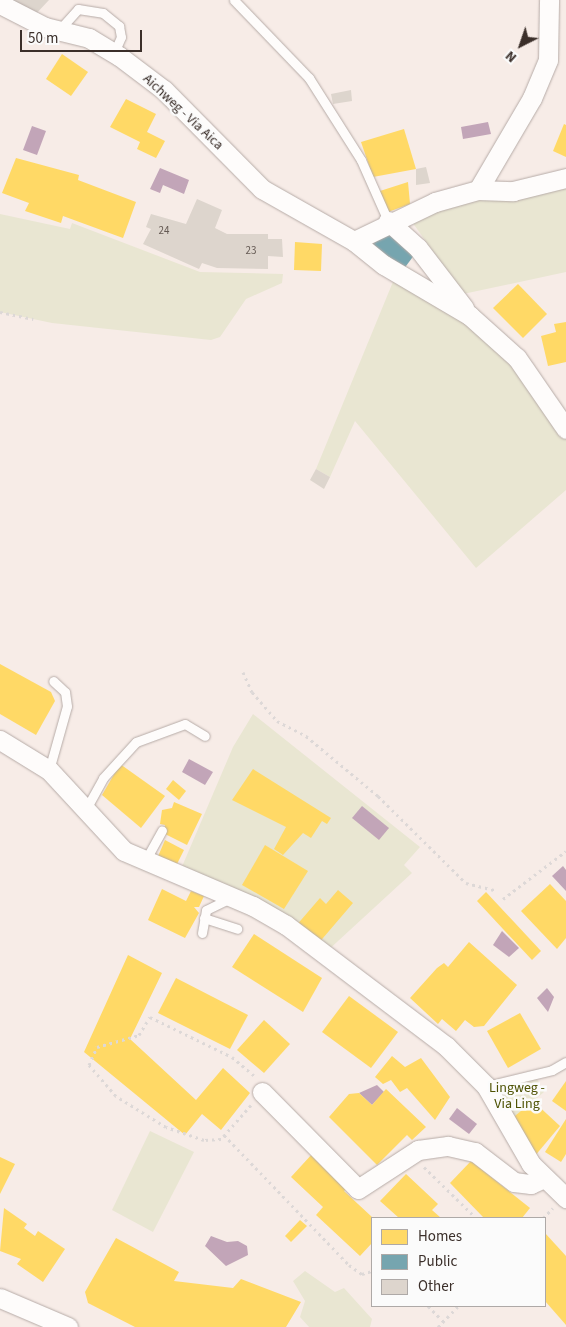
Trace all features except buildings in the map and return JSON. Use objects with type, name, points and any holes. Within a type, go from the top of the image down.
[{"type":"street","points":[[478,190],[532,98],[548,60],[549,0]]},
{"type":"street","name":"Aichweg - Via Aica","points":[[0,4],[22,18],[89,38],[114,53],[164,90],[262,189],[354,241],[384,266],[469,315]]},
{"type":"street","points":[[354,241],[388,221],[478,190],[513,190],[566,178]]},
{"type":"street","name":"Aichweg - Via Aica","points":[[388,221],[418,248],[469,315],[517,358],[566,429]]},
{"type":"street","points":[[0,740],[50,770],[106,834],[143,863],[231,898],[286,925],[366,983],[446,1046],[486,1086],[518,1148],[544,1178],[566,1198]]},
{"type":"street","points":[[257,1088],[358,1188],[411,1154],[448,1146],[475,1152],[514,1182],[531,1184],[544,1178]]},
{"type":"street","points":[[0,1298],[68,1327]]},
{"type":"lane","name":"Aichweg - Via Aica","points":[[234,0],[309,78],[360,160],[388,221]]},
{"type":"lane","points":[[60,30],[78,10],[103,13],[119,26],[121,37],[114,53]]},
{"type":"lane","points":[[50,770],[67,706],[65,692],[53,681]]},
{"type":"lane","points":[[86,809],[103,778],[136,742],[185,724],[205,736]]},
{"type":"lane","points":[[143,863],[162,830]]},
{"type":"lane","points":[[202,933],[206,910],[231,898]]},
{"type":"lane","points":[[204,918],[237,929]]},
{"type":"lane","points":[[486,1086],[552,1070],[566,1062]]},
{"type":"path","points":[[0,312],[33,319]]},
{"type":"path","points":[[243,672],[252,692],[277,721],[306,736],[378,796],[466,883],[494,890]]},
{"type":"path","points":[[503,899],[566,851]]},
{"type":"path","points":[[150,1017],[232,1058],[257,1077],[257,1088],[224,1135],[204,1140],[166,1128],[116,1096],[89,1065],[97,1047],[139,1035],[150,1017]]},
{"type":"path","points":[[224,1135],[349,1264],[362,1274],[371,1271]]},
{"type":"path","points":[[411,1154],[476,1217]]},
{"type":"path","points":[[543,1217],[549,1212]]},
{"type":"path","points":[[429,1307],[443,1321]]},
{"type":"path","points":[[438,1327],[457,1307]]},
{"type":"green space","points":[[566,186],[566,272],[463,294],[410,219],[471,201]]},
{"type":"green space","points":[[0,214],[70,229],[72,223],[200,272],[283,274],[282,283],[246,299],[220,337],[211,340],[52,323],[0,312]]},
{"type":"green space","points":[[397,272],[469,315],[566,429],[566,490],[476,568],[355,421],[330,477],[316,469]]},
{"type":"green space","points":[[253,714],[420,847],[404,865],[412,873],[325,953],[178,876],[233,747]]},
{"type":"green space","name":"Lingweg - Via Ling","points":[[535,1075],[544,1092],[513,1118],[495,1087]]},
{"type":"green space","points":[[150,1131],[194,1152],[153,1232],[112,1210]]},
{"type":"green space","points":[[305,1271],[335,1292],[344,1288],[372,1319],[370,1327],[309,1327],[300,1317],[305,1301],[293,1281]]},
{"type":"shaded area","points":[[488,122],[491,134],[463,139],[461,127]]},
{"type":"shaded area","points":[[32,126],[46,131],[37,155],[23,150]]},
{"type":"shaded area","points":[[160,168],[189,180],[184,194],[163,185],[160,193],[150,189]]},
{"type":"shaded area","points":[[189,759],[213,772],[205,785],[182,772]]},
{"type":"shaded area","points":[[362,806],[389,828],[379,840],[352,818]]},
{"type":"shaded area","points":[[563,866],[566,870],[566,891],[552,876]]},
{"type":"shaded area","points":[[502,931],[519,948],[509,957],[493,945]]},
{"type":"shaded area","points":[[547,988],[554,997],[548,1012],[537,998]]},
{"type":"shaded area","points":[[377,1085],[384,1092],[372,1105],[359,1093]]},
{"type":"shaded area","points":[[457,1108],[477,1124],[469,1134],[449,1119]]},
{"type":"shaded area","points":[[211,1236],[227,1242],[238,1241],[247,1246],[248,1255],[226,1266],[205,1246]]}]
